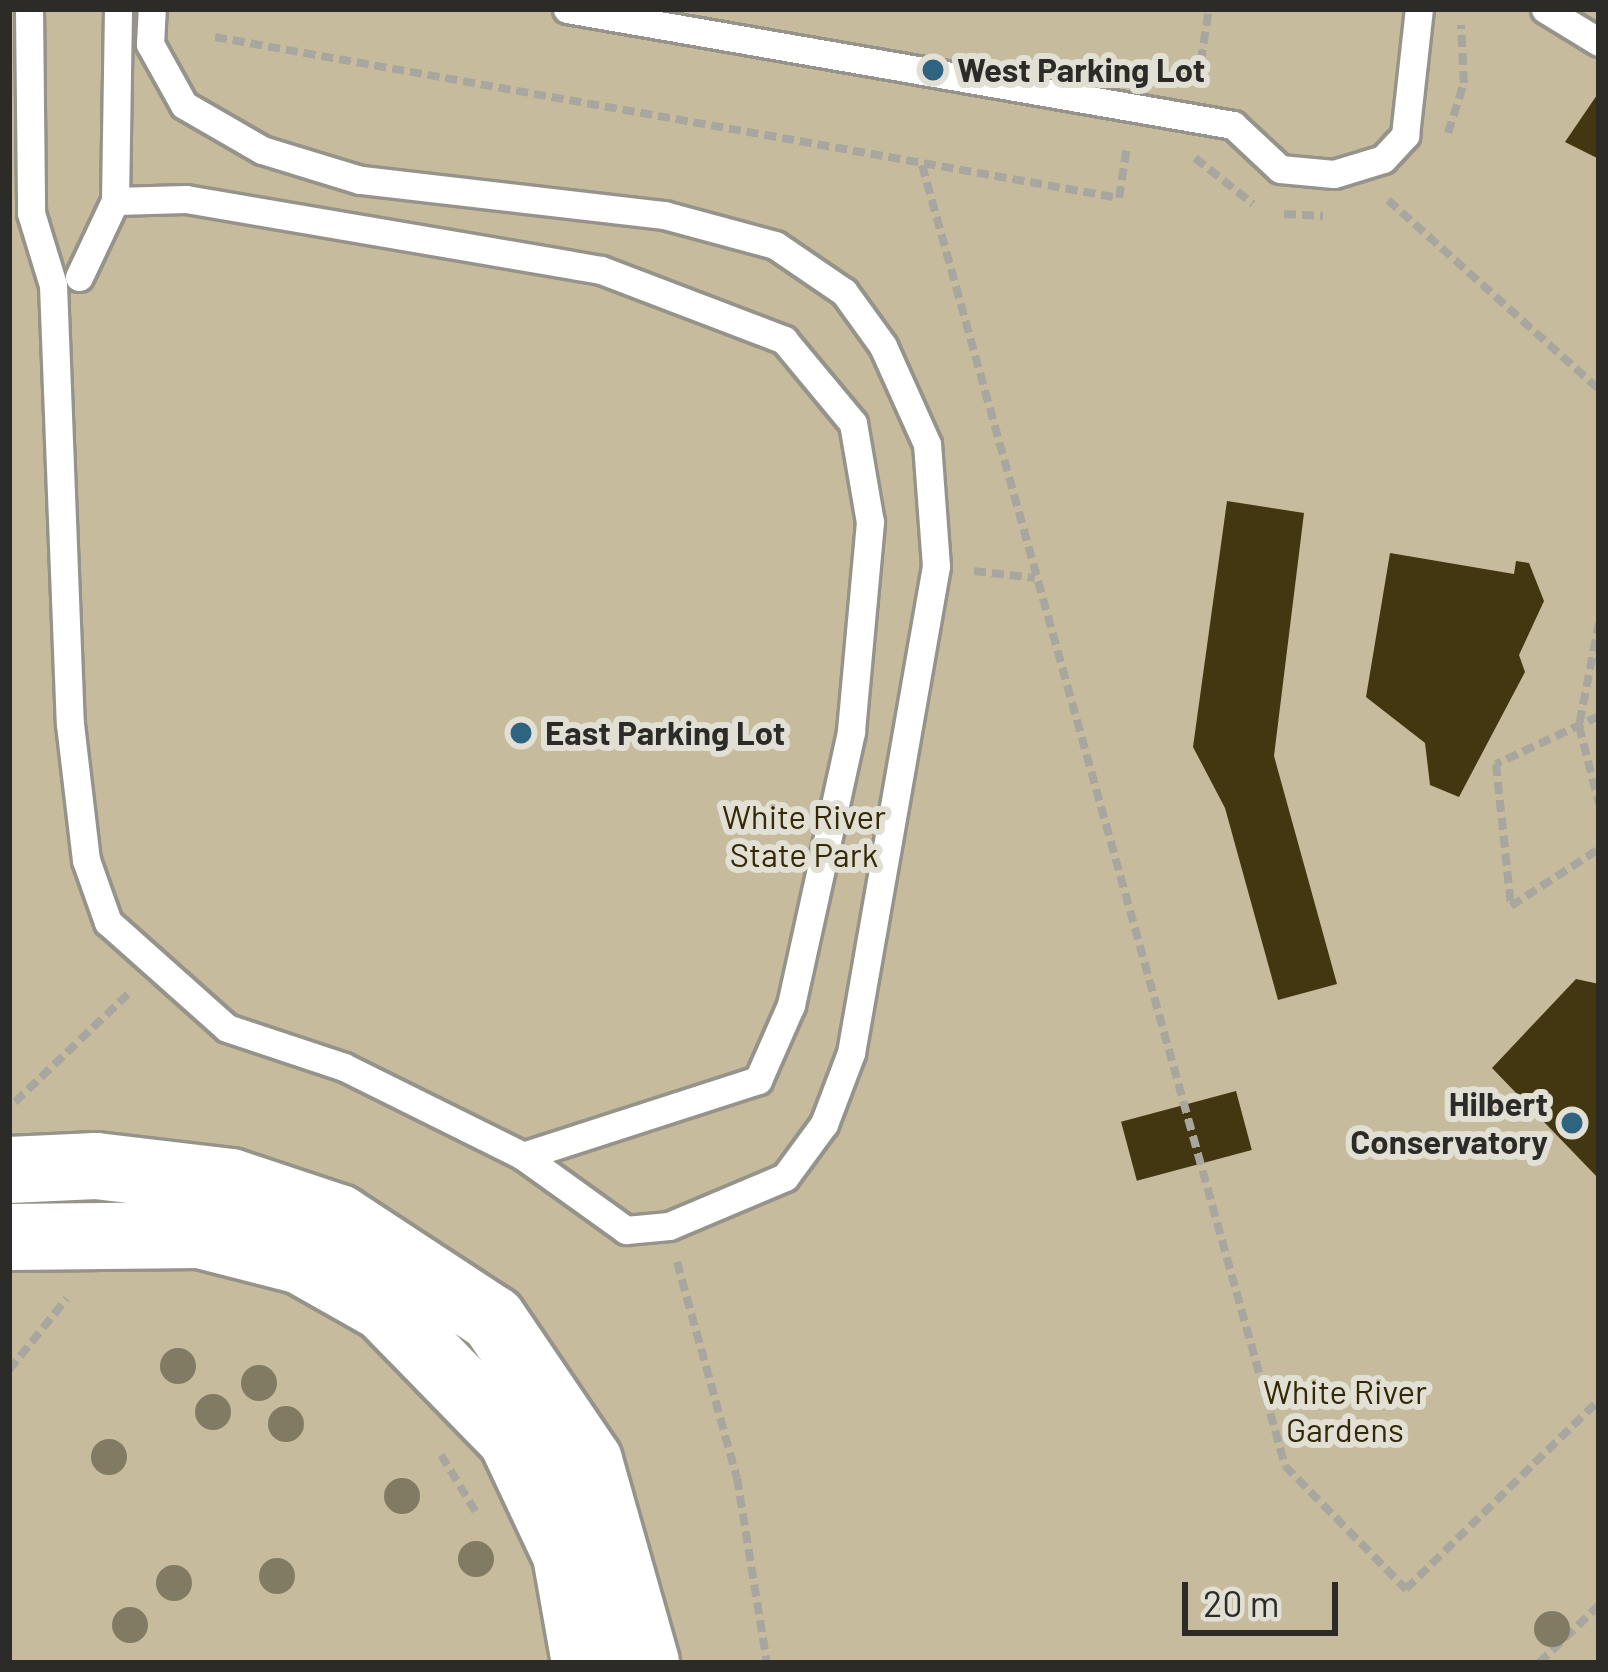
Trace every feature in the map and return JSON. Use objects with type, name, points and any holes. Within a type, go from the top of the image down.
[{"type":"street","points":[[9,1170],[96,1166],[231,1182],[339,1218],[494,1319],[589,1461],[646,1663]]},
{"type":"street","points":[[9,1238],[200,1235],[302,1261],[384,1308],[511,1438],[566,1556],[584,1663]]},
{"type":"lane","points":[[29,9],[31,213],[53,285],[70,724],[86,860],[107,922],[227,1028],[344,1067],[523,1156],[626,1230],[669,1226],[785,1177],[824,1124],[851,1053],[936,566],[927,444],[844,292],[775,245],[664,215],[360,180],[245,140],[184,105],[150,44],[152,9]]},
{"type":"lane","points":[[79,277],[115,201],[118,9]]},
{"type":"lane","points":[[567,9],[1233,125],[1280,169],[1334,174],[1382,159],[1405,135],[1419,9]]},
{"type":"lane","points":[[1545,9],[1599,42]]},
{"type":"lane","points":[[115,201],[186,199],[601,270],[784,340],[853,423],[870,522],[851,732],[790,1005],[758,1080],[523,1156]]},
{"type":"path","points":[[1441,144],[1464,83],[1457,9]]},
{"type":"path","points":[[215,37],[1119,198],[1128,137],[1148,141]]},
{"type":"path","points":[[1187,149],[1217,184],[1262,208],[1348,213]]},
{"type":"path","points":[[922,165],[1285,1466],[1406,1589],[1599,1400]]},
{"type":"path","points":[[1368,206],[1388,200],[1405,187]]},
{"type":"path","points":[[1388,200],[1599,389]]},
{"type":"path","points":[[1599,622],[1579,726],[1599,805]]},
{"type":"path","points":[[1599,716],[1496,764],[1511,906],[1599,849]]},
{"type":"path","points":[[15,1102],[131,992]]},
{"type":"path","points":[[669,1226],[742,1498],[766,1663]]},
{"type":"path","points":[[9,1370],[45,1313],[74,1293]]},
{"type":"path","points":[[424,1433],[481,1522]]},
{"type":"path","points":[[1539,1663],[1599,1605]]},
{"type":"green space","name":"White River State Park","points":[[9,9],[1599,9],[1599,1663],[9,1663]]},
{"type":"building","points":[[1599,92],[1599,159],[1565,142]]},
{"type":"building","points":[[1227,501],[1304,513],[1274,756],[1337,984],[1278,1000],[1225,808],[1193,747]]},
{"type":"building","points":[[1390,553],[1514,574],[1516,561],[1529,563],[1544,601],[1519,655],[1525,672],[1459,797],[1430,785],[1425,743],[1366,697]]},
{"type":"building","name":"Hilbert Conservatory","points":[[1576,979],[1599,984],[1599,1179],[1492,1068]]},
{"type":"building","points":[[1236,1091],[1252,1150],[1137,1181],[1121,1122]]},
{"type":"place","name":"West Parking Lot","points":[[933,70]]},
{"type":"place","name":"East Parking Lot","points":[[521,733]]},
{"type":"place","name":"Hilbert Conservatory","points":[[1572,1123]]},
{"type":"park label","name":"White River Gardens","points":[[1345,1411]]}]
